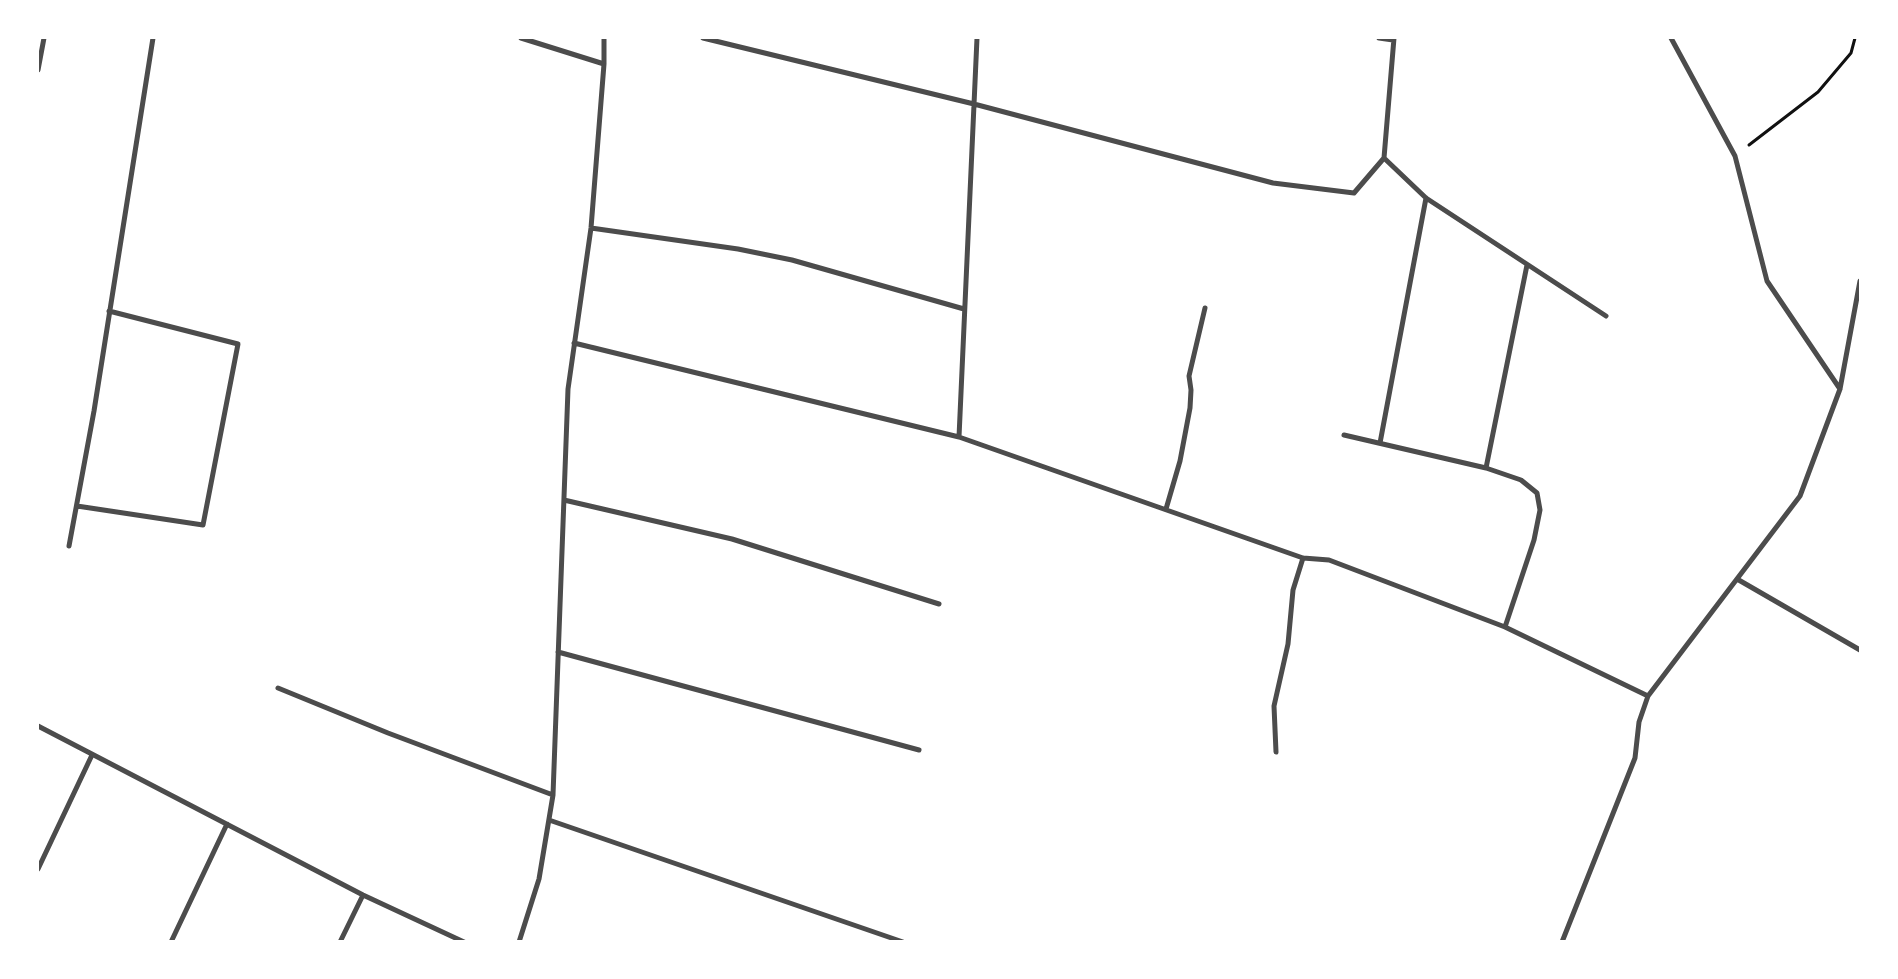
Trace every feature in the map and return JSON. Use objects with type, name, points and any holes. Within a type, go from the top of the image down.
[{"type":"street","points":[[38,70],[44,38]]},
{"type":"street","points":[[69,546],[153,38]]},
{"type":"street","points":[[521,38],[604,64]]},
{"type":"street","points":[[519,942],[539,879],[553,795],[568,389],[590,228],[604,64],[604,38]]},
{"type":"street","points":[[703,38],[974,104],[1272,183],[1354,193],[1384,158],[1393,39],[1379,38]]},
{"type":"street","points":[[959,437],[977,38]]},
{"type":"street","points":[[1671,38],[1735,156],[1767,281],[1840,389]]},
{"type":"street","points":[[1384,158],[1426,198],[1606,316]]},
{"type":"street","points":[[1380,443],[1426,198]]},
{"type":"street","points":[[590,228],[792,260],[964,308]]},
{"type":"street","points":[[1486,468],[1527,265]]},
{"type":"street","points":[[1562,942],[1634,758],[1638,722],[1648,696],[1800,496],[1840,389],[1860,281]]},
{"type":"street","points":[[1166,509],[1180,461],[1190,408],[1191,390],[1189,376],[1205,308]]},
{"type":"street","points":[[77,506],[203,525],[238,344],[109,311]]},
{"type":"street","points":[[574,343],[959,437],[1303,558],[1329,560],[1505,627],[1648,696]]},
{"type":"street","points":[[1344,435],[1486,468],[1521,480],[1537,493],[1540,510],[1534,540],[1505,627]]},
{"type":"street","points":[[564,500],[732,538],[939,604]]},
{"type":"street","points":[[1276,752],[1274,706],[1288,644],[1293,590],[1303,558]]},
{"type":"street","points":[[1737,579],[1860,650]]},
{"type":"street","points":[[558,652],[919,750]]},
{"type":"street","points":[[278,688],[388,733],[553,795]]},
{"type":"street","points":[[38,726],[363,894],[464,942]]},
{"type":"street","points":[[38,869],[92,755]]},
{"type":"street","points":[[549,820],[902,942]]},
{"type":"street","points":[[170,942],[227,824]]},
{"type":"street","points":[[340,942],[363,894]]},
{"type":"path","points":[[1735,156],[1818,92],[1850,52],[1855,38]]}]
